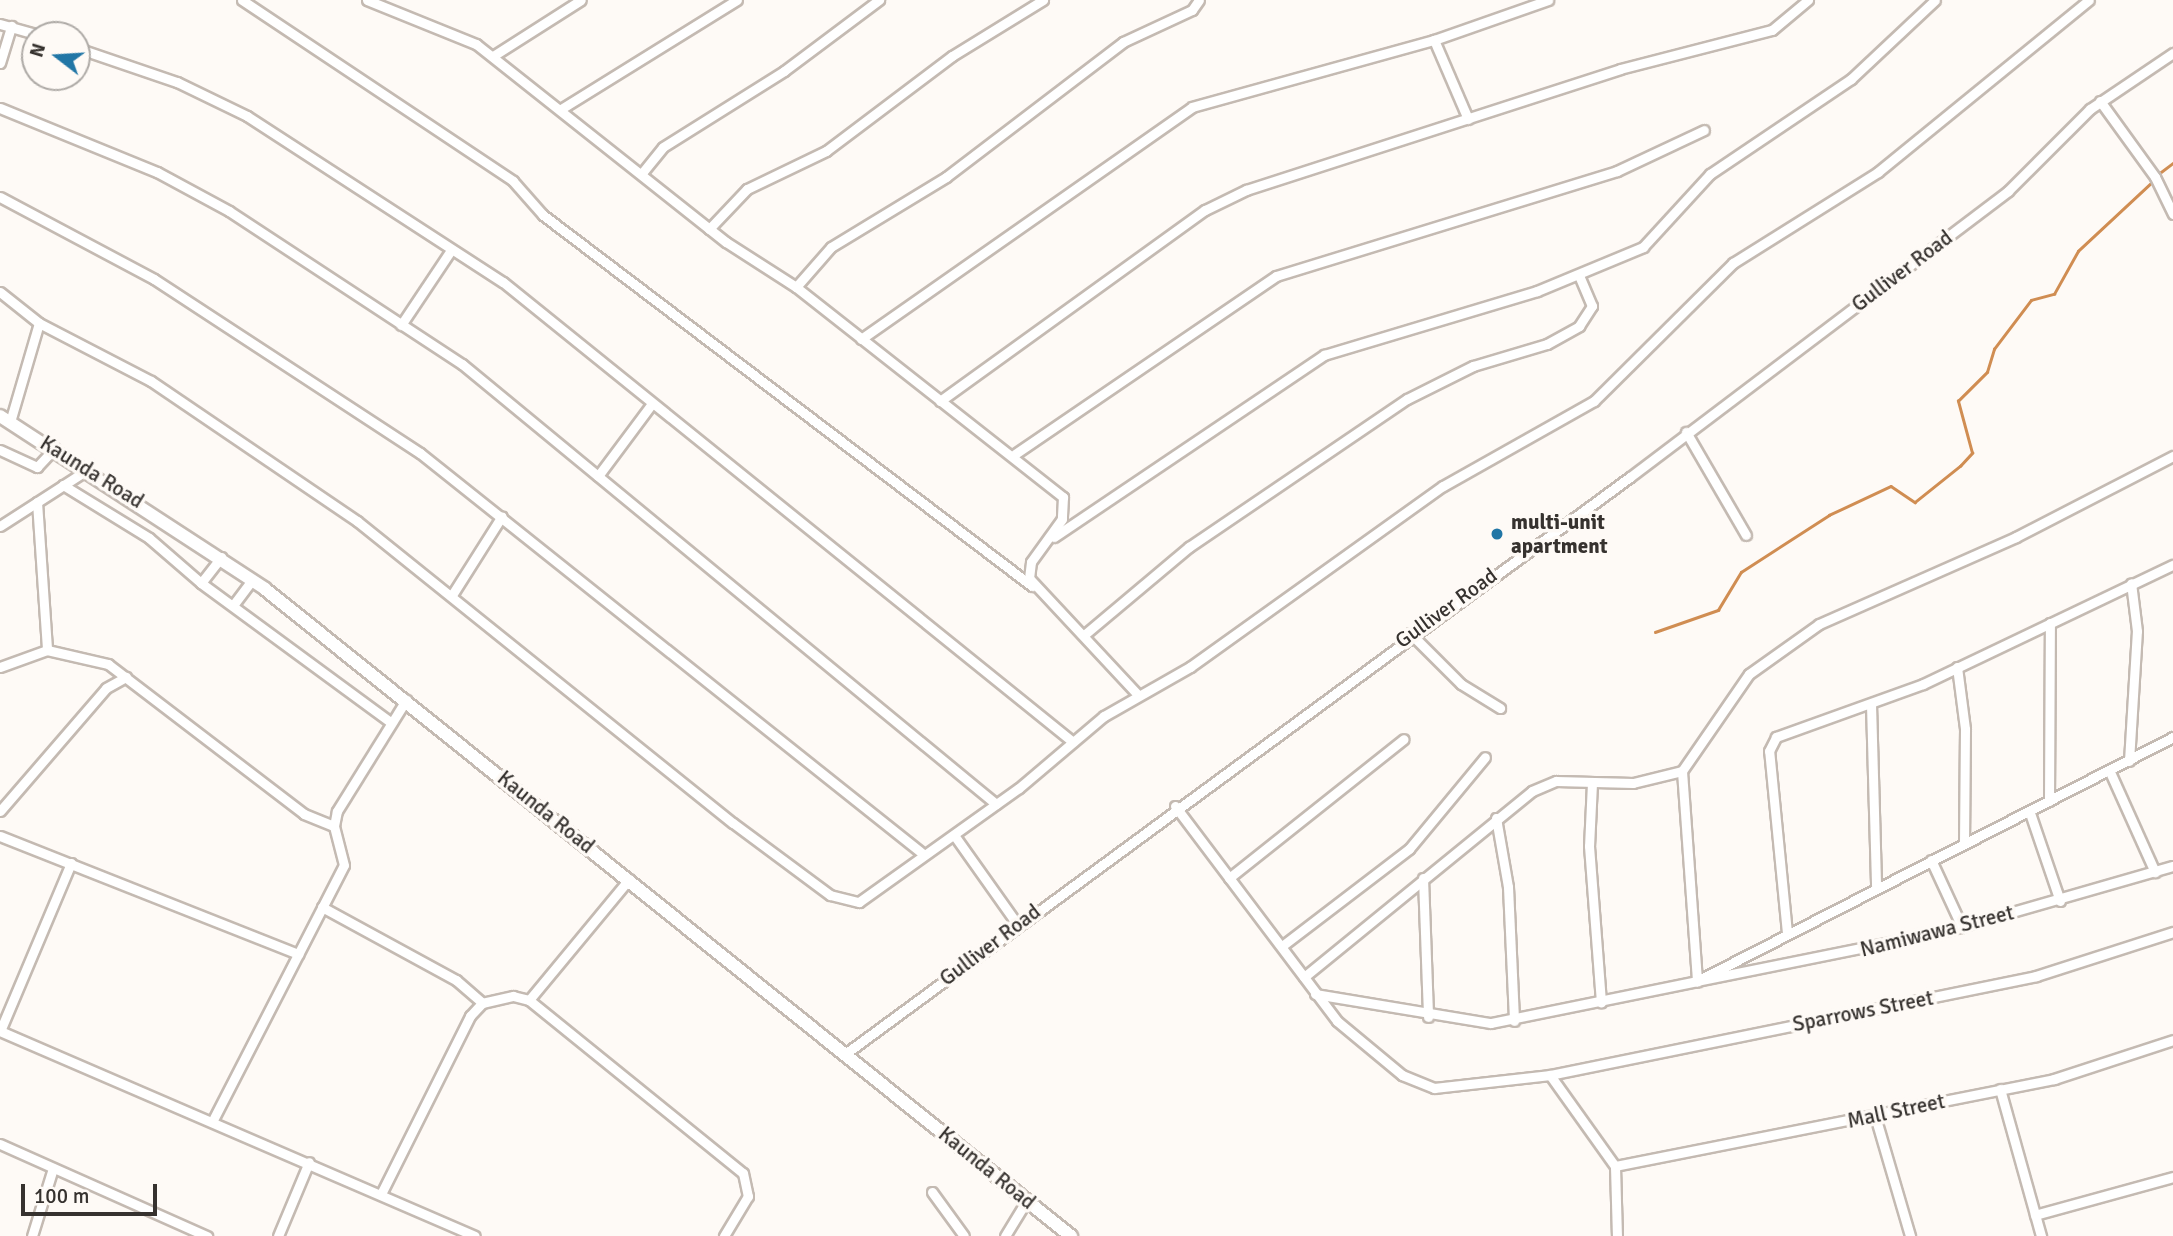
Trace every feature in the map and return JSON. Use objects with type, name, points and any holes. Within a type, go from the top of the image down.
[{"type":"main road","name":"Kaunda Road","points":[[5,419],[89,468],[252,580],[406,700],[1071,1236]]},
{"type":"street","points":[[242,0],[513,181],[543,215],[1034,587],[1084,635],[1138,695]]},
{"type":"street","points":[[367,0],[462,36],[493,57],[709,229],[796,287],[940,401],[1015,454],[1066,504],[1028,567],[1034,587]]},
{"type":"street","points":[[493,57],[581,0]]},
{"type":"street","points":[[561,109],[737,0]]},
{"type":"street","points":[[642,173],[663,147],[784,71],[879,0]]},
{"type":"street","points":[[709,229],[747,190],[826,151],[953,56],[1043,0]]},
{"type":"street","points":[[796,287],[831,247],[946,177],[1123,42],[1192,10],[1199,0]]},
{"type":"street","points":[[860,339],[1192,107],[1434,40],[1548,0]]},
{"type":"street","points":[[940,401],[1205,210],[1246,190],[1620,69],[1772,30],[1808,0]]},
{"type":"street","points":[[1040,549],[1089,509],[1324,355],[1579,275],[1643,247],[1710,174],[1852,79],[1935,0]]},
{"type":"street","points":[[0,292],[39,323],[151,381],[357,521],[830,895],[868,899],[923,854],[996,804],[1073,742],[1138,695],[1190,667],[1443,486],[1586,407],[1733,263],[1878,172],[2089,0]]},
{"type":"street","points":[[0,24],[21,29]]},
{"type":"street","points":[[0,63],[11,26]]},
{"type":"street","points":[[1434,40],[1468,120]]},
{"type":"street","name":"Gulliver Road","points":[[845,1054],[1175,806],[1686,432],[2008,191],[2100,101],[2173,52]]},
{"type":"street","points":[[91,53],[209,96],[526,299],[651,405],[1073,742]]},
{"type":"street","points":[[2100,101],[2155,177],[2173,214]]},
{"type":"street","points":[[0,108],[193,191],[462,364],[996,804]]},
{"type":"street","points":[[1015,454],[1276,276],[1617,171],[1704,130]]},
{"type":"street","points":[[0,197],[251,339],[502,516],[923,854]]},
{"type":"street","points":[[401,325],[451,250]]},
{"type":"street","points":[[1084,635],[1189,547],[1407,399],[1473,366],[1547,344],[1579,326],[1592,306],[1579,275]]},
{"type":"street","points":[[5,419],[39,323]]},
{"type":"street","points":[[598,475],[651,405]]},
{"type":"street","points":[[1686,432],[1746,535]]},
{"type":"street","points":[[0,450],[37,467],[55,448]]},
{"type":"street","points":[[1304,978],[1496,818],[1546,783],[1658,780],[1682,771],[1749,674],[1819,624],[2016,537],[2173,456]]},
{"type":"street","points":[[0,526],[89,468]]},
{"type":"street","points":[[63,485],[149,538],[201,583],[234,604],[389,721]]},
{"type":"street","points":[[37,502],[47,650]]},
{"type":"street","points":[[452,595],[502,516]]},
{"type":"street","points":[[201,583],[221,558]]},
{"type":"street","points":[[1787,933],[1770,746],[1781,733],[1871,704],[1957,667],[2173,565]]},
{"type":"street","points":[[234,604],[252,580]]},
{"type":"street","points":[[2129,761],[2137,631],[2131,583]]},
{"type":"street","points":[[2049,802],[2050,623]]},
{"type":"street","points":[[1410,634],[1461,684],[1500,708]]},
{"type":"street","points":[[0,667],[47,650],[95,658],[126,677],[252,777],[304,814],[334,826],[346,856],[214,1118]]},
{"type":"street","points":[[1957,667],[1965,729],[1964,844]]},
{"type":"street","points":[[0,811],[106,688],[126,677]]},
{"type":"street","points":[[334,826],[389,721],[406,700]]},
{"type":"street","points":[[1871,704],[1875,888]]},
{"type":"street","points":[[1315,994],[1428,1017],[1514,1021],[1697,981],[1875,888],[2110,772],[2173,737]]},
{"type":"street","points":[[1229,877],[1404,739]]},
{"type":"street","points":[[1282,946],[1409,849],[1485,757]]},
{"type":"street","points":[[1682,771],[1697,981]]},
{"type":"street","points":[[2110,772],[2155,872]]},
{"type":"street","points":[[1592,783],[1589,846],[1601,1003]]},
{"type":"street","name":"Sparrows Street","points":[[1175,806],[1282,946],[1315,994],[1357,1039],[1420,1085],[1451,1089],[1550,1075],[2057,971],[2173,932]]},
{"type":"street","points":[[2030,813],[2060,901]]},
{"type":"street","points":[[1496,818],[1508,887],[1514,1021]]},
{"type":"street","points":[[954,835],[1017,924]]},
{"type":"street","points":[[0,836],[298,954]]},
{"type":"street","points":[[1931,860],[1962,927]]},
{"type":"street","points":[[71,863],[0,1031],[214,1118],[475,1236]]},
{"type":"street","name":"Namiwawa Street","points":[[1697,981],[1962,927],[2060,901],[2173,866]]},
{"type":"street","points":[[1423,878],[1428,1017]]},
{"type":"street","points":[[529,1000],[629,879]]},
{"type":"street","points":[[322,907],[433,966],[482,1003]]},
{"type":"street","points":[[382,1192],[461,1030],[482,1003],[499,996],[529,1000],[743,1173],[748,1196],[724,1236]]},
{"type":"street","name":"Mall Street","points":[[1615,1166],[1875,1116],[2077,1073],[2173,1040]]},
{"type":"street","points":[[1550,1075],[1615,1166],[1617,1236]]},
{"type":"street","points":[[2000,1089],[2041,1236]]},
{"type":"street","points":[[1875,1116],[1910,1236]]},
{"type":"street","points":[[0,1144],[207,1236]]},
{"type":"street","points":[[278,1236],[309,1162]]},
{"type":"street","points":[[32,1236],[53,1168]]},
{"type":"street","points":[[2035,1215],[2173,1177]]},
{"type":"street","points":[[932,1192],[964,1236]]},
{"type":"street","points":[[1006,1236],[1027,1200]]},
{"type":"waterway","points":[[2157,175],[2173,163]]},
{"type":"waterway","points":[[1655,632],[1718,610],[1741,572],[1829,515],[1891,486],[1915,502],[1960,466],[1972,453],[1958,401],[1987,372],[1994,349],[2031,300],[2054,294],[2078,251],[2153,181]]},
{"type":"place","name":"multi-unit apartment","points":[[1497,534]]}]
